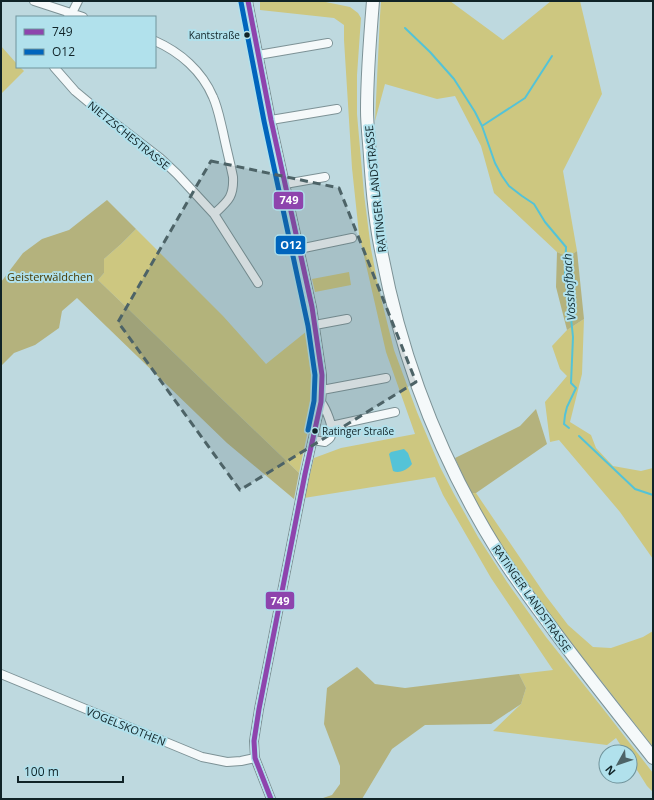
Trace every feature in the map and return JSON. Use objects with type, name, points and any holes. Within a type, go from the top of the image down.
[{"type":"main road","name":"RATINGER LANDSTRASSE","points":[[373,1],[368,61],[367,111],[376,215],[381,254],[388,285],[419,391],[456,476],[498,551],[532,602],[653,758]]},
{"type":"street","points":[[34,1],[70,15],[78,1]]},
{"type":"street","points":[[248,1],[271,120],[315,325],[322,375],[321,402],[294,528],[254,741],[255,758],[271,799]]},
{"type":"street","points":[[156,42],[173,50],[187,60],[203,78],[213,96],[218,110],[233,177],[233,187],[231,195],[214,214]]},
{"type":"street","points":[[258,55],[328,43]]},
{"type":"street","name":"NIETZSCHESTRASSE","points":[[55,68],[75,91],[160,158],[177,174],[214,214],[258,283]]},
{"type":"street","points":[[271,120],[337,109]]},
{"type":"street","points":[[285,184],[324,177]]},
{"type":"street","points":[[299,249],[352,238]]},
{"type":"street","points":[[315,325],[347,319]]},
{"type":"street","points":[[322,390],[386,378]]},
{"type":"street","points":[[313,440],[324,442],[330,439],[332,435],[331,426],[324,406],[321,402]]},
{"type":"street","points":[[331,426],[395,412]]},
{"type":"street","name":"VOGELSKOTHEN","points":[[1,674],[202,757],[227,762],[255,758]]},
{"type":"highlighted area","points":[[211,161],[339,188],[416,382],[240,490],[118,322]]},
{"type":"shaded area","points":[[260,1],[321,1],[350,7],[358,13],[361,18],[357,75],[357,114],[364,194],[371,249],[379,290],[394,350],[417,412],[440,467],[478,537],[507,582],[546,637],[630,744],[620,744],[616,738],[608,744],[599,744],[493,731],[521,704],[526,688],[519,674],[553,670],[491,578],[443,495],[435,477],[304,498],[314,458],[341,448],[415,434],[386,352],[359,234],[352,168],[344,25],[334,18],[260,10]]},
{"type":"shaded area","points":[[381,1],[450,1],[503,40],[551,1],[580,1],[602,94],[563,171],[577,251],[568,257],[557,252],[494,193],[481,146],[455,96],[437,99],[385,84],[375,121]]},
{"type":"shaded area","points":[[1,46],[16,63],[16,68],[21,68],[24,71],[1,94]]},
{"type":"shaded area","points":[[136,229],[223,316],[266,364],[307,331],[314,357],[316,392],[299,473],[98,280],[104,273],[104,259]]},
{"type":"shaded area","points":[[349,272],[351,285],[315,292],[312,279]]},
{"type":"shaded area","points":[[584,319],[582,374],[570,422],[591,435],[596,448],[613,466],[641,471],[653,468],[653,559],[620,512],[559,440],[550,442],[545,402],[567,376],[560,369],[552,346],[567,330]]},
{"type":"shaded area","points":[[470,493],[476,493],[546,596],[568,625],[593,647],[611,648],[643,637],[653,631],[653,747],[534,595],[492,535]]},
{"type":"shaded area","points":[[638,754],[653,773],[653,792],[647,786],[638,772]]},
{"type":"green space","name":"Geisterwäldchen","points":[[107,200],[136,229],[104,259],[104,273],[98,280],[299,473],[294,499],[227,443],[77,298],[62,311],[59,328],[35,345],[14,353],[1,366],[1,282],[23,253],[42,239],[69,230]]},
{"type":"green space","points":[[577,251],[584,319],[567,330],[556,287],[557,252],[568,257]]},
{"type":"green space","points":[[536,409],[547,444],[476,493],[470,493],[455,458],[520,426]]},
{"type":"green space","points":[[357,667],[375,684],[405,688],[519,674],[526,688],[521,704],[491,724],[425,725],[392,749],[362,799],[320,799],[332,795],[340,784],[340,766],[324,724],[327,688]]},
{"type":"water","points":[[404,449],[408,453],[412,464],[404,470],[398,472],[393,471],[389,454],[391,452]]},
{"type":"waterway","name":"Vosshofbach","points":[[405,28],[430,52],[454,79],[475,112],[482,126],[495,163],[509,186],[534,204],[545,222],[566,247],[565,273],[573,337],[571,383],[576,388],[565,415],[564,424],[569,428]]},
{"type":"waterway","points":[[482,126],[525,98],[552,56]]},
{"type":"waterway","name":"Vosshofbach","points":[[579,436],[635,489],[653,495]]},
{"type":"transit line","name":"749","points":[[248,1],[271,120],[312,307],[322,375],[321,402],[305,474],[254,741],[255,758],[271,799]]},
{"type":"transit line","name":"O12","points":[[241,2],[264,121],[308,326],[315,375],[314,401],[308,430]]},
{"type":"place","name":"Kantstraße","points":[[247,35]]},
{"type":"place","name":"Ratinger Straße","points":[[315,431]]}]
